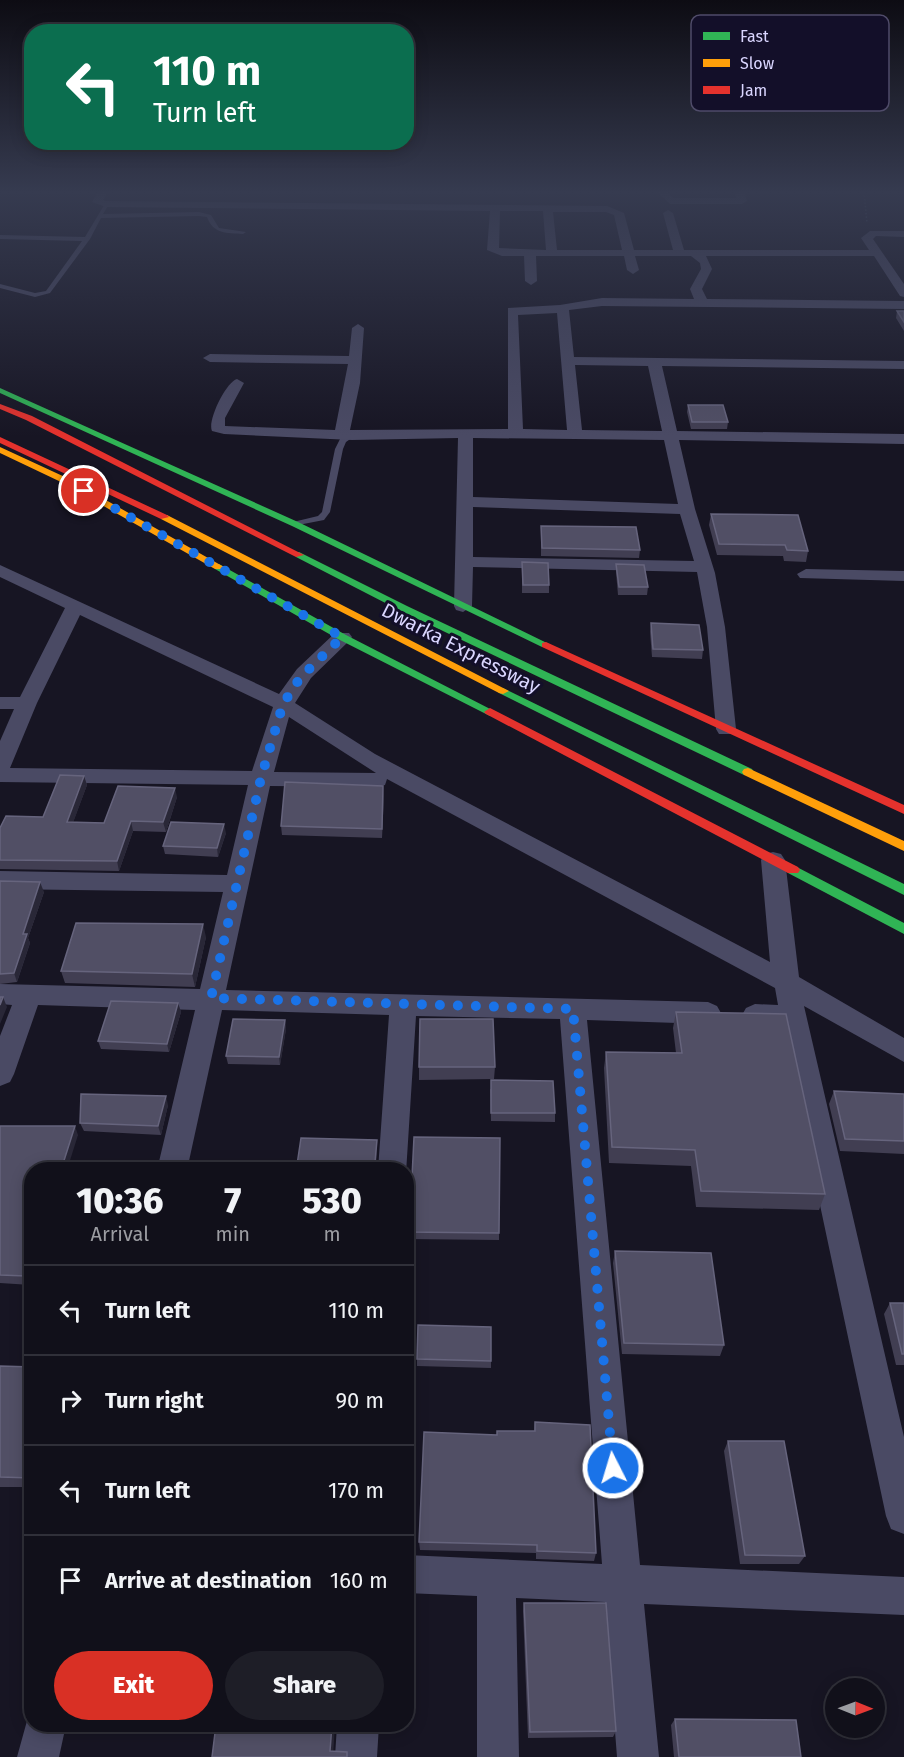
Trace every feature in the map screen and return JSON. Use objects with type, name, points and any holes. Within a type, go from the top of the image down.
[{"type":"main road","points":[[0,390],[295,524],[463,606],[904,810]]},
{"type":"main road","name":"Dwarka Expressway","points":[[0,406],[29,418],[403,608],[904,846]]},
{"type":"main road","name":"Dwarka Expressway","points":[[0,440],[175,522],[372,626],[904,890]]},
{"type":"main road","points":[[0,450],[64,480],[342,637],[605,770],[904,929]]},
{"type":"street","points":[[531,274],[531,281]]},
{"type":"street","points":[[702,303],[696,289],[705,274]]},
{"type":"street","points":[[891,274],[904,293]]},
{"type":"street","points":[[516,433],[512,311],[563,309],[582,303],[904,304]]},
{"type":"street","points":[[563,309],[575,434]]},
{"type":"street","points":[[347,434],[358,328]]},
{"type":"street","points":[[210,358],[354,360]]},
{"type":"street","points":[[569,361],[904,365]]},
{"type":"street","points":[[654,362],[687,509],[704,567],[716,627],[726,729]]},
{"type":"street","points":[[237,383],[218,418],[217,428],[347,434],[516,433],[904,439]]},
{"type":"street","points":[[463,606],[466,433]]},
{"type":"street","points":[[464,502],[687,509]]},
{"type":"street","points":[[462,562],[704,567]]},
{"type":"street","points":[[0,570],[283,704],[367,759],[787,983],[904,1051]]},
{"type":"street","points":[[806,574],[904,576]]},
{"type":"street","points":[[0,766],[27,703],[76,605]]},
{"type":"street","points":[[174,1162],[261,778],[283,704],[300,678],[342,637]]},
{"type":"street","points":[[0,703],[27,703]]},
{"type":"street","points":[[0,776],[377,780]]},
{"type":"street","points":[[774,860],[775,902],[793,1016],[904,1516]]},
{"type":"street","points":[[0,880],[237,884]]},
{"type":"street","points":[[0,994],[211,998],[793,1016]]},
{"type":"street","points":[[0,1074],[29,994]]},
{"type":"street","points":[[393,1162],[403,1004]]},
{"type":"street","points":[[573,1009],[638,1757]]},
{"type":"street","points":[[414,1574],[904,1596]]},
{"type":"street","points":[[496,1578],[498,1757]]},
{"type":"street","points":[[38,1757],[43,1732]]},
{"type":"street","points":[[356,1757],[358,1732]]},
{"type":"lane","points":[[0,286],[35,295],[48,292],[61,274]]},
{"type":"lane","points":[[295,524],[321,518],[326,512],[339,448],[347,434]]},
{"type":"building","points":[[897,311],[904,311],[904,322]]},
{"type":"building","points":[[688,405],[723,405],[728,422],[692,422]]},
{"type":"building","points":[[711,514],[798,515],[808,551],[787,550],[785,545],[719,544]]},
{"type":"building","points":[[541,526],[636,527],[640,550],[542,548]]},
{"type":"building","points":[[522,562],[548,563],[549,585],[523,585]]},
{"type":"building","points":[[616,564],[644,565],[648,587],[619,587]]},
{"type":"building","points":[[651,623],[699,625],[703,650],[653,649]]},
{"type":"building","points":[[60,775],[84,776],[67,822],[104,823],[118,786],[175,788],[163,822],[131,821],[117,861],[0,860],[0,828],[6,816],[43,817]]},
{"type":"building","points":[[285,782],[383,786],[382,829],[281,826]]},
{"type":"building","points":[[171,822],[224,824],[217,848],[163,846]]},
{"type":"building","points":[[0,881],[40,882],[23,934],[27,934],[14,973],[0,974]]},
{"type":"building","points":[[76,923],[203,924],[192,974],[61,971]]},
{"type":"building","points":[[111,1001],[178,1003],[167,1044],[98,1041]]},
{"type":"building","points":[[676,1012],[786,1014],[825,1194],[701,1191],[695,1150],[612,1147],[606,1052],[682,1053]]},
{"type":"building","points":[[233,1019],[285,1020],[279,1057],[226,1056]]},
{"type":"building","points":[[420,1019],[493,1019],[495,1067],[419,1067]]},
{"type":"building","points":[[491,1080],[553,1081],[555,1113],[491,1113]]},
{"type":"building","points":[[834,1091],[904,1094],[904,1141],[845,1139]]},
{"type":"building","points":[[81,1094],[166,1096],[158,1126],[80,1123]]},
{"type":"building","points":[[0,1126],[75,1126],[64,1162],[24,1162],[24,1276],[0,1275]]},
{"type":"building","points":[[414,1137],[500,1138],[499,1233],[414,1232]]},
{"type":"building","points":[[301,1138],[377,1140],[375,1162],[297,1162]]},
{"type":"building","points":[[615,1251],[711,1253],[724,1345],[624,1343]]},
{"type":"building","points":[[890,1303],[904,1303],[904,1354],[902,1354]]},
{"type":"building","points":[[418,1325],[491,1327],[491,1361],[417,1359]]},
{"type":"building","points":[[0,1366],[24,1367],[24,1478],[0,1477]]},
{"type":"building","points":[[535,1422],[590,1425],[596,1553],[537,1551],[537,1545],[419,1542],[424,1432],[497,1435],[497,1431],[535,1431]]},
{"type":"building","points":[[728,1441],[784,1441],[805,1556],[745,1555]]},
{"type":"building","points":[[524,1603],[606,1603],[616,1731],[530,1732]]},
{"type":"building","points":[[675,1719],[796,1720],[801,1757],[679,1757]]},
{"type":"building","points":[[215,1732],[331,1732],[330,1751],[347,1752],[347,1757],[212,1757]]},
{"type":"traffic: fast","points":[[0,390],[295,524],[546,645]]},
{"type":"traffic: fast","points":[[299,555],[403,608],[748,772]]},
{"type":"traffic: fast","points":[[219,567],[342,637],[490,712]]},
{"type":"traffic: fast","points":[[503,691],[904,890]]},
{"type":"traffic: fast","points":[[793,870],[904,929]]},
{"type":"traffic: slow","points":[[0,450],[64,480],[219,567]]},
{"type":"traffic: slow","points":[[164,517],[503,691]]},
{"type":"traffic: slow","points":[[748,772],[904,846]]},
{"type":"traffic: jam","points":[[0,406],[29,418],[299,555]]},
{"type":"traffic: jam","points":[[0,440],[164,517]]},
{"type":"traffic: jam","points":[[546,645],[904,810]]},
{"type":"traffic: jam","points":[[490,712],[793,870]]},
{"type":"route","points":[[84,491],[342,637],[300,678],[283,704],[261,778],[211,998],[573,1009],[613,1468]]}]
